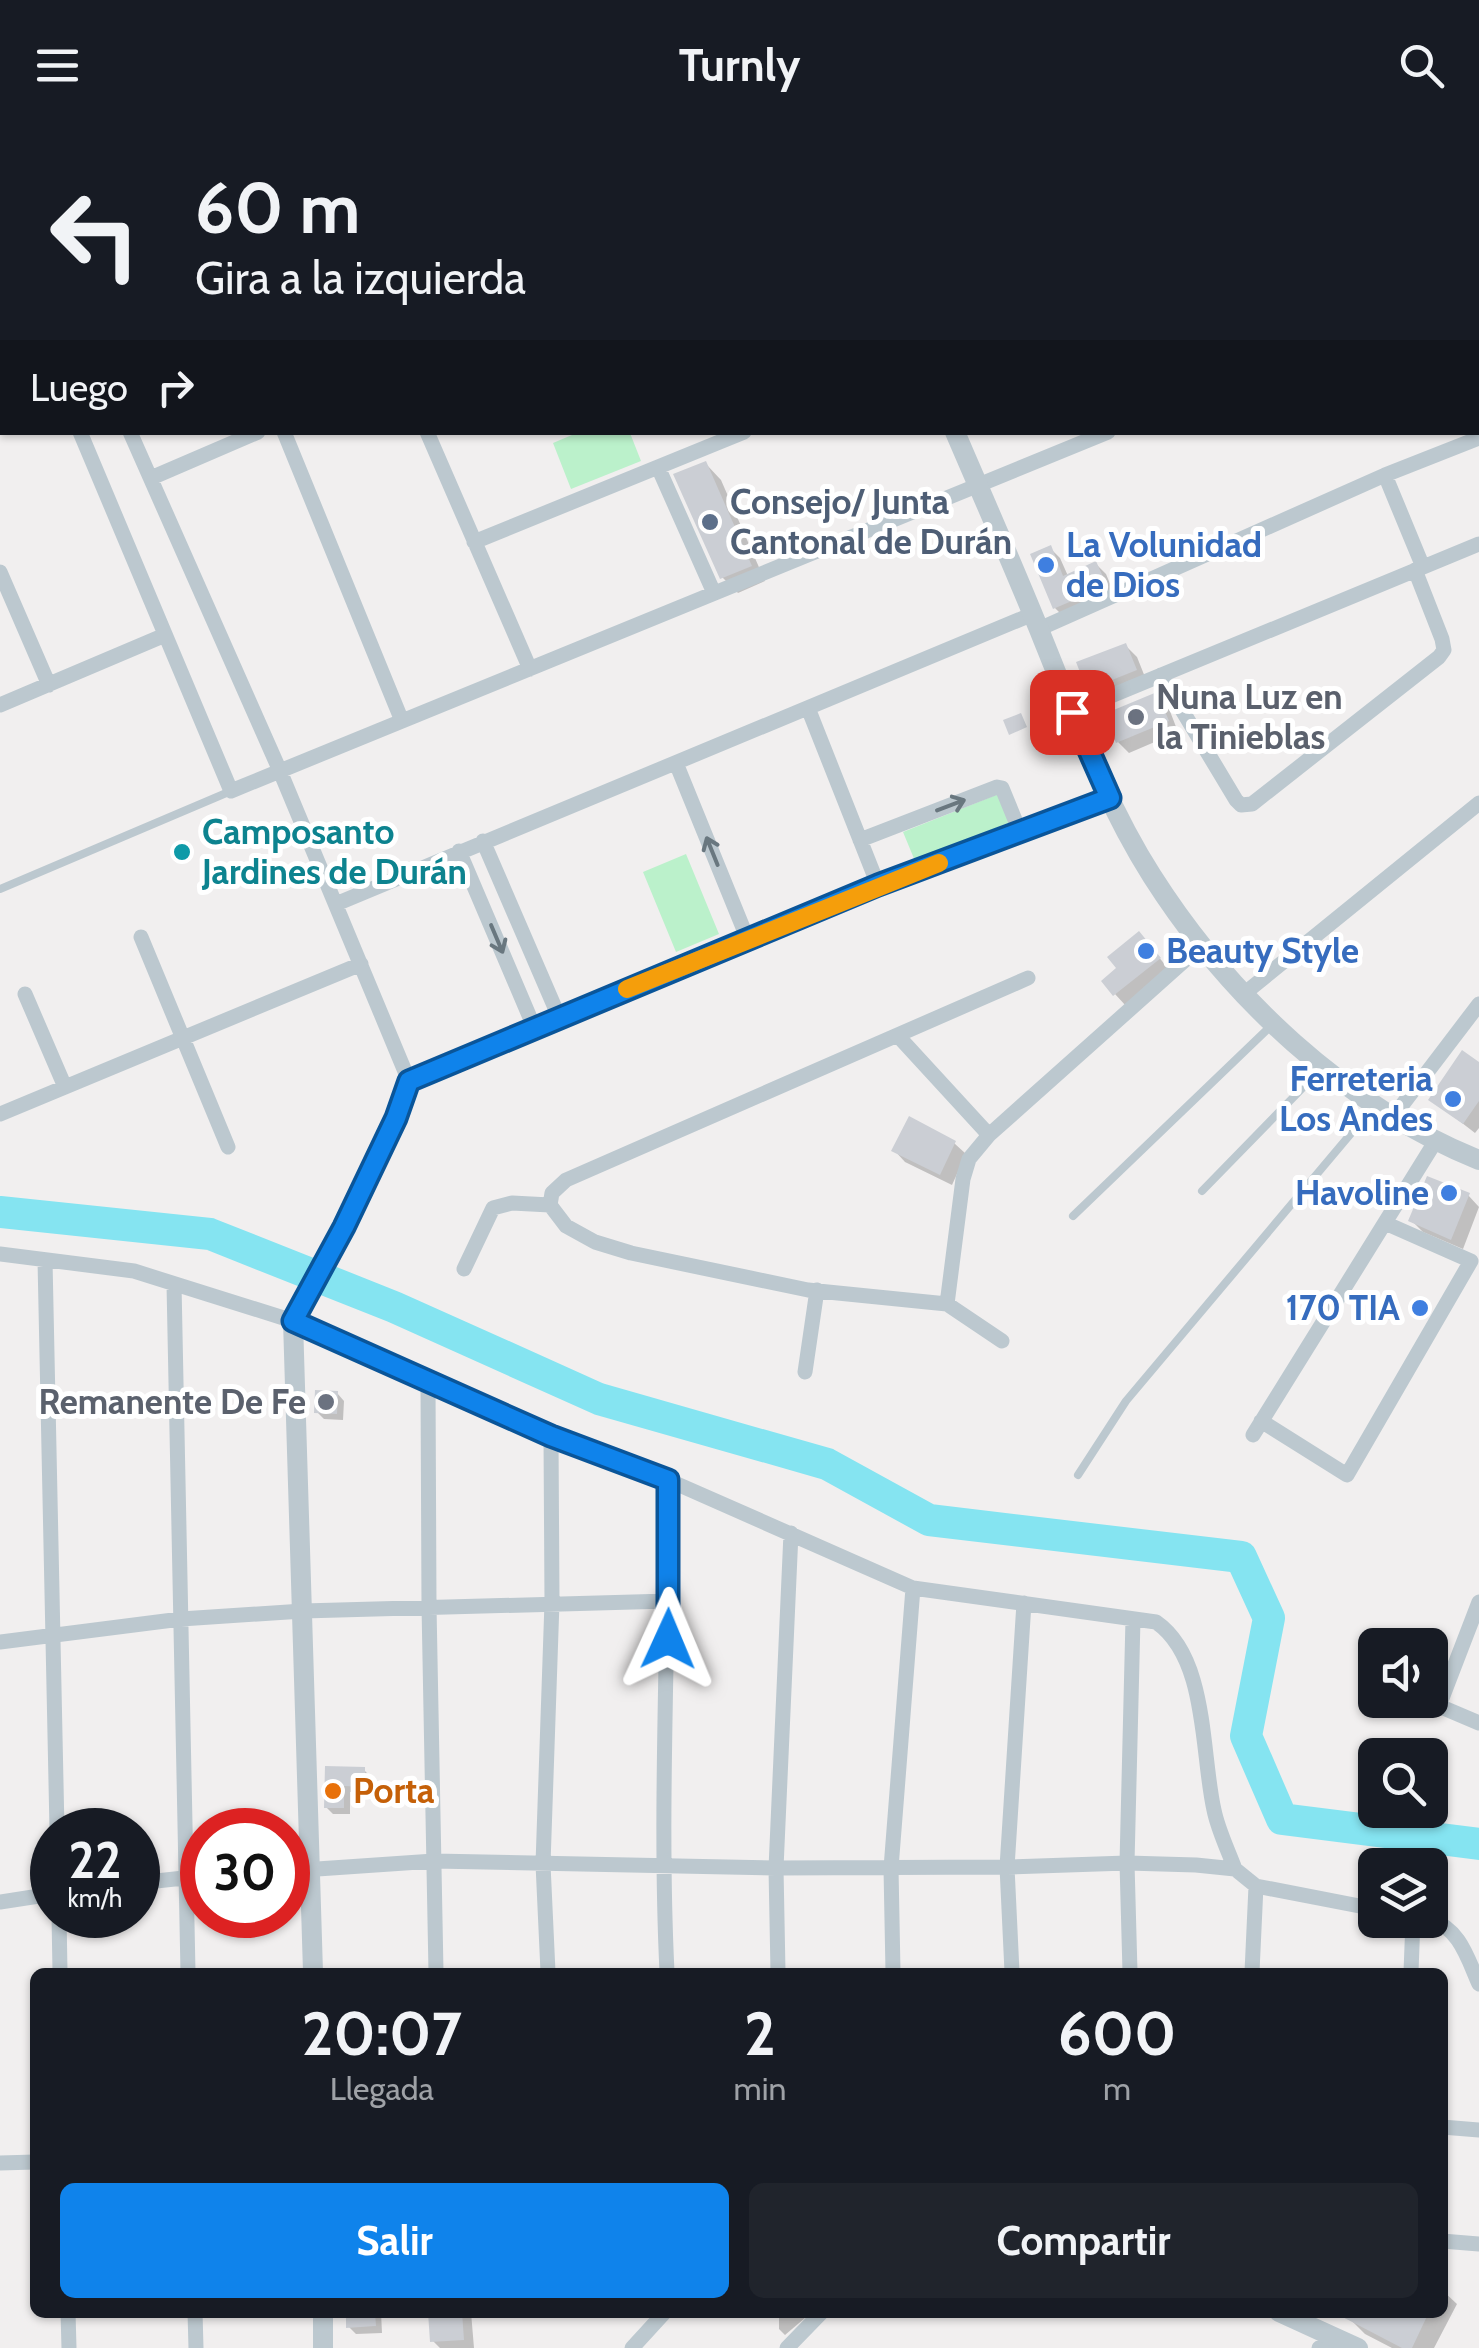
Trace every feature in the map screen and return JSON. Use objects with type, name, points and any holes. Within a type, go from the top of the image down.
[{"type":"street","points":[[81,435],[231,791],[1101,435]]},
{"type":"street","points":[[131,435],[280,771],[409,1081],[396,1118],[344,1227],[296,1315],[303,1611],[299,1808]]},
{"type":"street","points":[[151,478],[251,435]]},
{"type":"street","points":[[285,435],[402,721]]},
{"type":"street","points":[[428,435],[530,669]]},
{"type":"street","points":[[474,542],[736,435]]},
{"type":"street","points":[[956,435],[1110,798],[1152,876],[1202,945],[1274,1024],[1384,1111],[1435,1142],[1479,1160]]},
{"type":"street","points":[[336,904],[808,708],[1036,622],[1479,438]]},
{"type":"street","points":[[658,466],[714,594]]},
{"type":"street","points":[[1162,675],[1241,805],[1252,804],[1439,657],[1444,650],[1442,639],[1385,476]]},
{"type":"street","points":[[1072,712],[1479,544]]},
{"type":"street","points":[[0,572],[49,685]]},
{"type":"street","points":[[0,705],[165,635]]},
{"type":"street","points":[[808,708],[878,885]]},
{"type":"street","points":[[676,762],[748,940]]},
{"type":"street","points":[[860,840],[997,786],[1002,788],[1020,832]]},
{"type":"street","points":[[409,1081],[878,885],[1110,798]]},
{"type":"street","points":[[1244,994],[1479,802]]},
{"type":"street","points":[[483,841],[559,1017]]},
{"type":"street","points":[[460,850],[534,1027]]},
{"type":"street","points":[[140,937],[228,1147]]},
{"type":"street","points":[[947,1304],[969,1158],[989,1134],[1202,945]]},
{"type":"street","points":[[0,1114],[361,964]]},
{"type":"street","points":[[1002,1341],[947,1304],[817,1290],[631,1254],[595,1242],[566,1226],[550,1205],[552,1193],[566,1180],[1028,978]]},
{"type":"street","points":[[25,994],[65,1087]]},
{"type":"street","points":[[1384,1111],[1479,1004]]},
{"type":"street","points":[[899,1037],[989,1134]]},
{"type":"street","points":[[1384,1222],[1472,1261],[1348,1475],[1257,1428],[1384,1222],[1435,1142]]},
{"type":"street","points":[[464,1269],[493,1208],[512,1203],[550,1205]]},
{"type":"street","points":[[0,1254],[134,1271],[296,1315],[428,1382],[551,1436],[668,1480],[913,1588],[1156,1622],[1166,1629],[1186,1658],[1214,1814],[1235,1869],[1256,1886],[1358,1906]]},
{"type":"street","points":[[45,1260],[57,1808]]},
{"type":"street","points":[[174,1284],[181,1619],[191,1808]]},
{"type":"street","points":[[805,1372],[817,1290]]},
{"type":"street","points":[[428,1382],[436,1968]]},
{"type":"street","points":[[548,1968],[543,1864],[552,1602],[551,1436]]},
{"type":"street","points":[[666,1968],[662,1865],[668,1480]]},
{"type":"street","points":[[778,1968],[776,1868],[791,1533]]},
{"type":"street","points":[[893,1968],[891,1868],[913,1588]]},
{"type":"street","points":[[0,1642],[181,1619],[303,1611],[669,1601]]},
{"type":"street","points":[[1479,1602],[1439,1706],[1479,1723]]},
{"type":"street","points":[[1012,1968],[1007,1867],[1024,1603]]},
{"type":"street","points":[[1130,1968],[1127,1863],[1133,1619]]},
{"type":"street","points":[[310,1868],[434,1861],[776,1868],[1127,1863],[1235,1869]]},
{"type":"street","points":[[1252,1968],[1256,1886]]},
{"type":"street","points":[[0,1902],[30,1897]]},
{"type":"street","points":[[1448,1926],[1479,1984]]},
{"type":"street","points":[[59,1938],[60,1968]]},
{"type":"street","points":[[188,1968],[190,1938]]},
{"type":"street","points":[[308,1938],[312,1968]]},
{"type":"street","points":[[1411,1968],[1412,1938]]},
{"type":"street","points":[[1448,2127],[1479,2130]]},
{"type":"street","points":[[0,2163],[30,2162]]},
{"type":"street","points":[[1448,2241],[1479,2244]]},
{"type":"street","points":[[68,2318],[68,2348]]},
{"type":"street","points":[[195,2318],[196,2348]]},
{"type":"street","points":[[323,2318],[324,2348]]},
{"type":"street","points":[[632,2348],[660,2318]]},
{"type":"street","points":[[786,2348],[816,2318]]},
{"type":"street","points":[[1292,2318],[1355,2346]]},
{"type":"street","points":[[1319,2348],[1355,2346]]},
{"type":"lane","points":[[0,889],[231,791]]},
{"type":"lane","points":[[1073,1216],[1274,1024]]},
{"type":"lane","points":[[1202,1190],[1324,1066]]},
{"type":"lane","points":[[1078,1475],[1126,1401],[1384,1111]]},
{"type":"green space","points":[[572,435],[631,435],[641,461],[571,489],[553,443]]},
{"type":"green space","points":[[1001,793],[1013,821],[915,861],[903,832]]},
{"type":"green space","points":[[686,854],[719,934],[676,952],[643,872]]},
{"type":"building","name":"Consejo/ Junta Cantonal de Durán","points":[[706,461],[752,566],[720,579],[673,474]]},
{"type":"building","points":[[1051,545],[1063,576],[1096,561],[1107,586],[1053,609],[1030,554]]},
{"type":"building","points":[[1126,643],[1137,670],[1087,690],[1076,662]]},
{"type":"building","name":"Nuna Luz en la Tinieblas","points":[[1157,692],[1169,721],[1116,743],[1104,714]]},
{"type":"building","points":[[1021,713],[1027,727],[1009,735],[1003,720]]},
{"type":"building","points":[[1139,931],[1161,958],[1113,996],[1101,981],[1116,968],[1107,957]]},
{"type":"building","points":[[1462,1050],[1479,1062],[1479,1101],[1463,1124],[1428,1100]]},
{"type":"building","points":[[909,1116],[956,1141],[940,1175],[891,1151]]},
{"type":"building","points":[[1427,1176],[1470,1193],[1451,1240],[1408,1221]]},
{"type":"building","name":"Remanente De Fe","points":[[315,1390],[338,1391],[337,1414],[314,1413]]},
{"type":"building","points":[[325,1766],[365,1767],[365,1787],[344,1786],[344,1808],[324,1808]]},
{"type":"building","points":[[346,2318],[375,2318],[376,2326],[346,2328]]},
{"type":"building","points":[[428,2318],[462,2318],[464,2340],[430,2342]]},
{"type":"building","points":[[1344,2318],[1426,2318],[1412,2348],[1402,2348]]},
{"type":"waterway","points":[[0,1212],[210,1234],[394,1307],[599,1399],[827,1464],[929,1520],[1241,1557],[1269,1618],[1246,1736],[1282,1819],[1479,1844]]},
{"type":"slow traffic","points":[[627,989],[939,863]]},
{"type":"place","name":"Consejo/ Junta Cantonal de Durán","points":[[710,522]]},
{"type":"place","name":"La Volunidad de Dios","points":[[1046,565]]},
{"type":"place","name":"Nuna Luz en la Tinieblas","points":[[1136,717]]},
{"type":"place","name":"Camposanto Jardines de Durán","points":[[182,852]]},
{"type":"place","name":"Beauty Style","points":[[1146,951]]},
{"type":"place","name":"Ferreteria Los Andes","points":[[1453,1099]]},
{"type":"place","name":"Havoline","points":[[1449,1193]]},
{"type":"place","name":"170 TIA","points":[[1420,1308]]},
{"type":"place","name":"Remanente De Fe","points":[[326,1402]]},
{"type":"place","name":"Porta","points":[[333,1791]]},
{"type":"route","points":[[668,1639],[668,1480],[488,1410],[293,1321],[344,1227],[396,1118],[409,1081],[878,885],[1110,798],[1072,712]]}]
